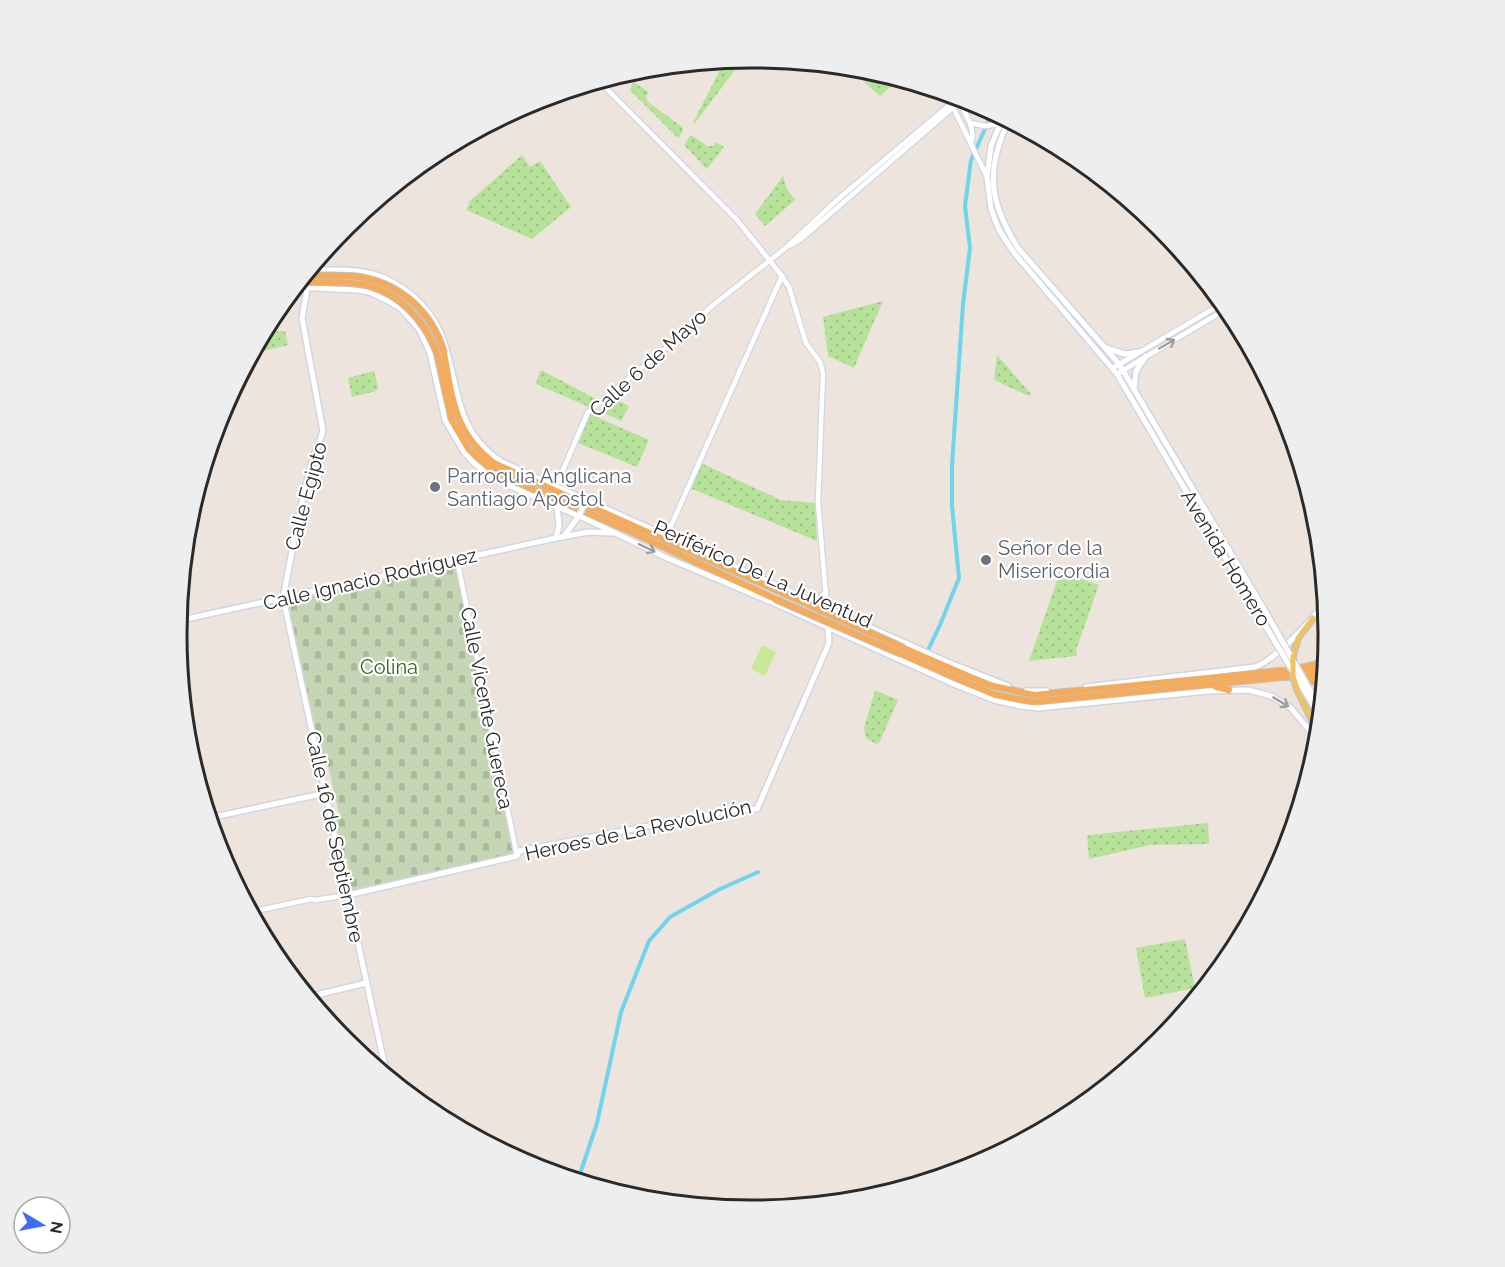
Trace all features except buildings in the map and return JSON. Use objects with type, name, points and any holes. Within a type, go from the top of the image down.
[{"type":"highway","name":"Periférico De La Juventud","points":[[314,275],[352,276],[379,282],[396,289],[418,307],[436,332],[452,421],[469,450],[477,458],[517,482],[623,528],[775,599],[984,683],[1014,693],[1034,695],[1317,671]]},
{"type":"highway","name":"Periférico De La Juventud","points":[[306,285],[360,284],[388,294],[414,313],[440,353],[458,419],[473,444],[495,463],[719,563],[985,692],[1007,699],[1033,702],[1210,686],[1281,674],[1317,676]]},
{"type":"highway","points":[[698,550],[719,563]]},
{"type":"highway","points":[[711,570],[728,583]]},
{"type":"highway","points":[[1281,674],[1317,664]]},
{"type":"highway","points":[[970,672],[984,683]]},
{"type":"highway","points":[[1281,674],[1316,681]]},
{"type":"highway","points":[[1159,683],[1166,678]]},
{"type":"highway","points":[[1210,686],[1229,690]]},
{"type":"highway","points":[[1065,705],[1082,698]]},
{"type":"main road","points":[[1000,125],[991,146],[987,177],[991,209],[1005,242],[1118,369]]},
{"type":"main road","points":[[1006,127],[997,149],[993,174],[994,196],[1000,217],[1018,248],[1104,347],[1118,369]]},
{"type":"main road","points":[[319,270],[374,274],[402,287],[420,303],[431,315],[448,348],[459,406],[470,430],[478,441],[502,462],[997,683],[1034,692],[1252,668],[1265,663],[1312,618]]},
{"type":"main road","points":[[326,288],[324,280],[327,270]]},
{"type":"main road","name":"Calle Egipto","points":[[283,598],[305,490],[323,431],[302,318],[308,283]]},
{"type":"main road","points":[[305,287],[369,292],[401,309],[425,339],[442,411],[454,437],[464,452],[487,474],[512,487],[579,514],[667,558],[939,678],[994,700],[1032,707],[1229,690],[1258,692],[1277,700],[1297,713],[1310,731]]},
{"type":"main road","points":[[1104,347],[1120,353],[1140,352]]},
{"type":"main road","points":[[1134,394],[1136,371],[1146,356]]},
{"type":"main road","name":"Avenida Homero","points":[[1118,369],[1315,700]]},
{"type":"main road","points":[[564,536],[585,501]]},
{"type":"main road","points":[[556,538],[559,519],[557,506]]},
{"type":"main road","name":"Calle Ignacio Rodríguez","points":[[187,619],[564,536],[589,532],[616,533]]},
{"type":"main road","points":[[811,620],[817,614],[817,604],[826,592]]},
{"type":"main road","name":"Calle 16 de Septiembre","points":[[283,598],[384,1063]]},
{"type":"main road","points":[[827,609],[830,640]]},
{"type":"main road","points":[[1312,720],[1293,676],[1293,656],[1296,642],[1317,611]]},
{"type":"main road","points":[[839,632],[838,623],[843,616]]},
{"type":"main road","name":"Avenida Homero","points":[[1265,618],[1314,706]]},
{"type":"main road","points":[[830,640],[839,632]]},
{"type":"main road","name":"Heroes de La Revolución","points":[[348,895],[517,856],[519,851],[732,810],[757,809],[830,640]]},
{"type":"main road","points":[[217,816],[326,793]]},
{"type":"main road","points":[[316,994],[366,983]]},
{"type":"street","points":[[604,88],[738,220],[789,287],[806,343],[820,362],[823,373],[818,502],[827,609]]},
{"type":"street","points":[[952,105],[987,177]]},
{"type":"street","name":"Calle 6 de Mayo","points":[[556,486],[588,412],[673,342],[712,306],[788,246],[801,239],[952,105]]},
{"type":"street","points":[[963,109],[973,135],[971,143]]},
{"type":"street","points":[[970,123],[999,124]]},
{"type":"street","points":[[667,535],[782,276]]},
{"type":"street","points":[[1118,369],[1140,352],[1215,308]]},
{"type":"street","points":[[1118,369],[1146,356],[1219,313]]},
{"type":"street","name":"Calle Vicente Guereca","points":[[457,559],[517,856]]},
{"type":"street","points":[[259,910],[311,899],[348,895]]},
{"type":"green space","points":[[736,68],[695,123],[693,123],[721,69]]},
{"type":"green space","points":[[859,77],[892,85],[880,96]]},
{"type":"green space","points":[[633,82],[649,92],[646,96],[648,102],[682,127],[683,131],[678,138],[630,90]]},
{"type":"green space","points":[[690,136],[707,146],[713,146],[716,142],[724,147],[707,169],[684,145]]},
{"type":"green space","points":[[522,155],[530,167],[540,161],[571,207],[532,239],[466,210],[470,201]]},
{"type":"green space","points":[[783,176],[787,189],[795,200],[765,226],[755,214]]},
{"type":"green space","points":[[883,301],[854,368],[828,356],[823,317]]},
{"type":"green space","points":[[275,331],[285,331],[288,345],[261,351]]},
{"type":"green space","points":[[997,355],[1031,394],[1029,396],[994,380]]},
{"type":"green space","points":[[374,371],[378,387],[376,391],[352,397],[348,378]]},
{"type":"green space","points":[[540,371],[598,400],[589,407],[536,384]]},
{"type":"green space","points":[[613,398],[629,406],[621,421],[599,411]]},
{"type":"green space","points":[[590,414],[649,440],[637,467],[578,443]]},
{"type":"green space","points":[[701,463],[781,500],[815,503],[817,541],[690,488]]},
{"type":"green space","name":"Colina","points":[[455,564],[513,854],[355,890],[351,889],[347,858],[344,859],[335,820],[340,818],[327,761],[323,761],[287,602],[432,569],[437,570]]},
{"type":"green space","points":[[1060,572],[1099,585],[1076,650],[1077,656],[1029,661]]},
{"type":"green space","points":[[762,645],[776,652],[765,676],[751,669]]},
{"type":"green space","points":[[875,690],[898,700],[879,743],[876,744],[866,738],[864,728]]},
{"type":"green space","points":[[1208,823],[1209,844],[1150,845],[1089,859],[1087,835]]},
{"type":"green space","points":[[1185,939],[1195,987],[1145,998],[1136,948]]},
{"type":"waterway","points":[[929,648],[959,578],[952,506],[952,465],[963,304],[970,248],[965,206],[971,160],[989,120]]},
{"type":"waterway","points":[[581,1172],[597,1123],[621,1012],[649,941],[670,917],[718,890],[758,872]]},
{"type":"place","name":"Parroquia Anglicana Santiago Apostol","points":[[435,487]]},
{"type":"place","name":"Señor de la Misericordia","points":[[986,560]]}]
